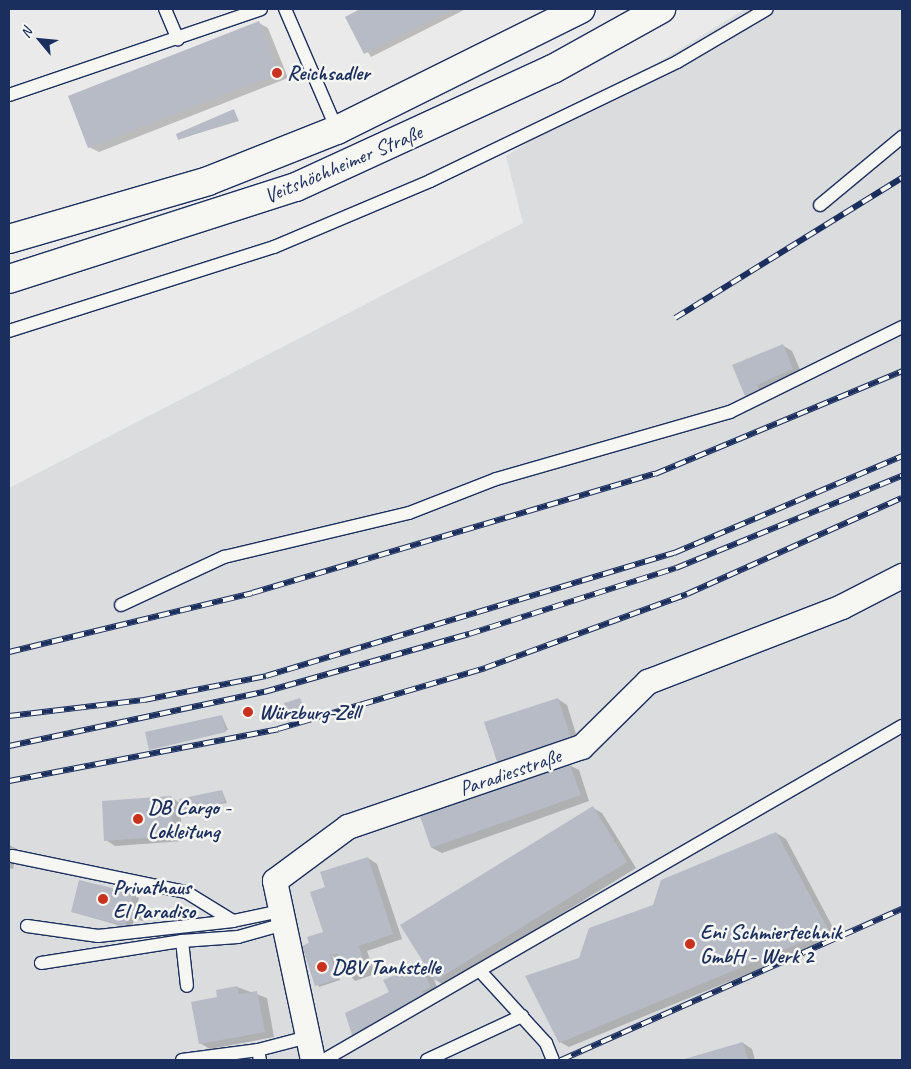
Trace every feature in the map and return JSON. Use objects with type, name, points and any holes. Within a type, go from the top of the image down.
[{"type":"highway","name":"Veitshöchheimer Straße","points":[[9,239],[208,181],[337,130],[581,9]]},
{"type":"highway","name":"Veitshöchheimer Straße","points":[[9,279],[296,187],[553,69],[660,9]]},
{"type":"street","name":"Paradiesstraße","points":[[313,1060],[276,881],[348,827],[582,747],[648,682],[842,607],[902,576]]},
{"type":"lane","points":[[165,9],[178,39]]},
{"type":"lane","points":[[9,95],[178,39],[261,9]]},
{"type":"lane","points":[[285,9],[337,130]]},
{"type":"lane","points":[[9,331],[274,247],[430,181],[677,62],[767,9]]},
{"type":"lane","points":[[820,205],[902,137]]},
{"type":"lane","points":[[120,605],[224,558],[409,513],[496,478],[730,412],[902,327]]},
{"type":"lane","points":[[324,1060],[480,971],[667,858],[902,726]]},
{"type":"lane","points":[[12,856],[186,892],[233,921]]},
{"type":"lane","points":[[26,926],[98,936],[282,917]]},
{"type":"lane","points":[[41,963],[182,941],[238,937],[282,917]]},
{"type":"lane","points":[[182,941],[187,986]]},
{"type":"lane","points":[[480,971],[546,1043],[553,1060]]},
{"type":"lane","points":[[427,1060],[522,1016]]},
{"type":"lane","points":[[182,1060],[259,1055],[308,1037]]},
{"type":"shaded area","points":[[745,9],[902,9],[902,1060],[9,1060],[9,488],[523,223],[506,156]]},
{"type":"building","points":[[360,9],[454,9],[364,54],[345,17]]},
{"type":"building","points":[[259,21],[279,73],[88,148],[68,96]]},
{"type":"building","points":[[234,109],[237,120],[178,140],[176,134]]},
{"type":"building","points":[[783,344],[793,369],[757,385],[759,390],[745,396],[732,365]]},
{"type":"building","points":[[300,698],[303,707],[286,712],[284,703]]},
{"type":"building","points":[[558,698],[573,744],[499,768],[484,722]]},
{"type":"building","points":[[222,715],[226,732],[149,750],[145,732]]},
{"type":"building","points":[[569,763],[581,795],[431,848],[420,816]]},
{"type":"building","points":[[222,790],[225,802],[182,811],[179,799]]},
{"type":"building","name":"DB Cargo - Lokleitung","points":[[171,796],[173,836],[104,841],[102,801]]},
{"type":"building","points":[[593,806],[627,862],[435,981],[400,925]]},
{"type":"building","name":"Eni Schmiertechnik GmbH - Werk 2","points":[[776,832],[829,931],[559,1043],[525,976],[579,958],[589,928],[653,905],[661,880]]},
{"type":"building","points":[[368,857],[393,934],[359,946],[366,969],[345,976],[337,953],[330,955],[338,979],[315,986],[302,946],[309,943],[307,937],[323,932],[310,892],[325,887],[320,872]]},
{"type":"building","name":"Privathaus El Paradiso","points":[[79,880],[133,893],[130,906],[139,908],[137,919],[128,917],[126,926],[71,912]]},
{"type":"building","points":[[420,965],[431,987],[422,991],[424,996],[353,1038],[345,1013],[389,992],[383,980]]},
{"type":"building","points":[[237,986],[239,994],[257,991],[265,1032],[199,1044],[191,1002],[217,997],[216,990]]},
{"type":"building","points":[[743,1042],[748,1060],[681,1060]]},
{"type":"railway","points":[[675,318],[902,178]]},
{"type":"railway","points":[[9,652],[252,593],[655,474],[902,371]]},
{"type":"railway","points":[[9,716],[144,700],[266,676],[674,553],[902,456]]},
{"type":"railway","points":[[9,746],[264,692],[469,634],[676,568],[902,476]]},
{"type":"railway","points":[[9,781],[278,729],[485,668],[687,594],[902,498]]},
{"type":"railway","points":[[561,1060],[902,909]]},
{"type":"place","name":"Reichsadler","points":[[277,73]]},
{"type":"place","name":"Würzburg-Zell","points":[[248,712]]},
{"type":"place","name":"DB Cargo - Lokleitung","points":[[138,819]]},
{"type":"place","name":"Privathaus El Paradiso","points":[[103,899]]},
{"type":"place","name":"Eni Schmiertechnik GmbH - Werk 2","points":[[690,944]]},
{"type":"place","name":"DBV Tankstelle","points":[[322,967]]}]
